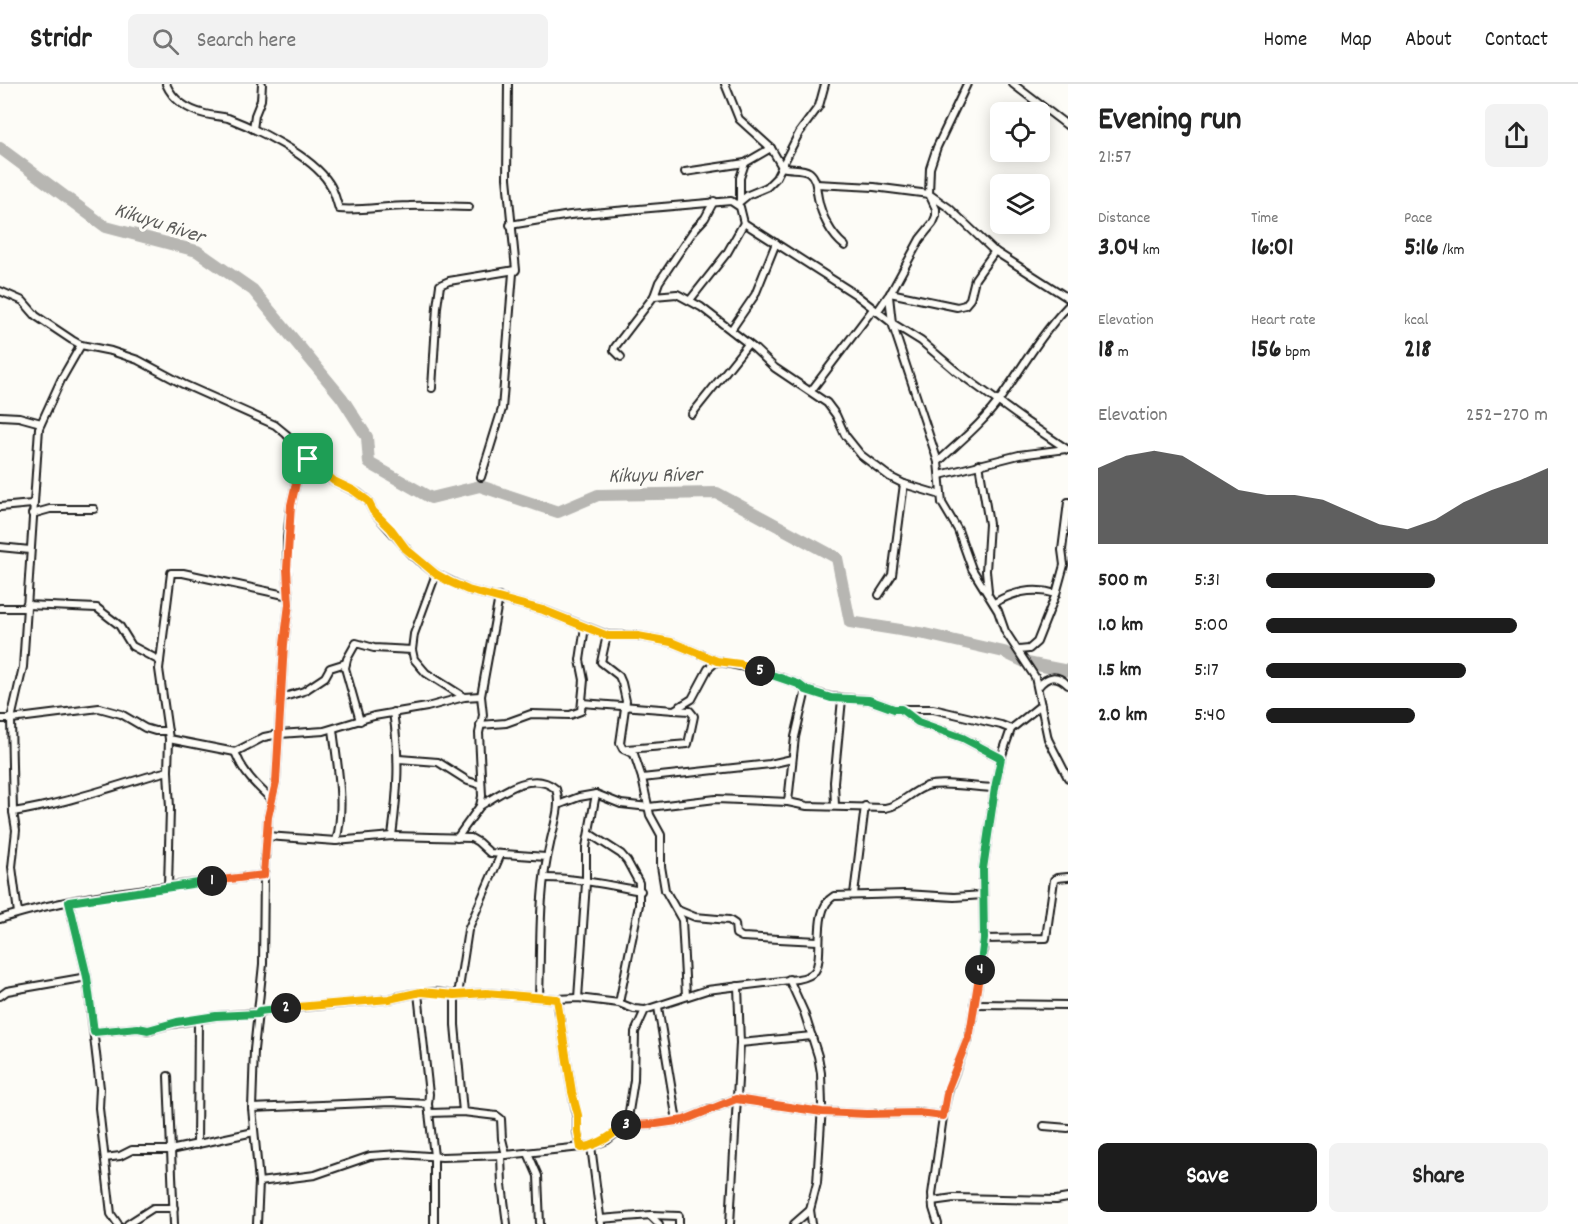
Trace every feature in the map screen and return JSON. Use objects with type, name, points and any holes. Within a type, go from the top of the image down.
[{"type":"street","points":[[166,84],[174,99],[196,111],[227,118],[253,129],[286,147],[320,171],[332,186],[340,209],[412,205],[469,207]]},
{"type":"street","points":[[253,129],[261,100],[262,84]]},
{"type":"street","points":[[481,477],[502,409],[513,273],[516,270],[507,177],[508,84]]},
{"type":"street","points":[[725,84],[740,118],[771,148],[782,167]]},
{"type":"street","points":[[510,225],[570,215],[714,201],[739,202],[772,183],[799,133],[819,106],[825,84]]},
{"type":"street","points":[[811,391],[890,294],[920,239],[933,223],[936,209],[929,194],[930,168],[937,147],[967,84]]},
{"type":"street","points":[[1013,84],[1068,126]]},
{"type":"street","points":[[686,172],[746,164],[771,148]]},
{"type":"street","points":[[690,300],[727,254],[744,223],[739,202],[740,178],[746,164]]},
{"type":"street","points":[[782,167],[806,170],[811,173],[827,223],[834,236],[845,246]]},
{"type":"street","points":[[816,184],[874,187],[929,194],[954,213],[995,251],[1068,297]]},
{"type":"street","points":[[621,357],[614,350],[615,347],[654,296],[659,282],[694,230],[705,218],[714,201]]},
{"type":"street","points":[[744,223],[855,294],[892,323],[921,341],[956,371],[1067,449]]},
{"type":"street","points":[[731,330],[754,295],[776,243]]},
{"type":"street","points":[[890,294],[957,307],[965,305],[970,299],[975,279],[995,251]]},
{"type":"street","points":[[432,388],[440,285],[449,281],[516,270]]},
{"type":"street","points":[[0,291],[23,301],[36,316],[49,326],[81,345],[111,351],[138,360],[183,384],[275,425],[308,459],[334,481],[353,490],[368,501],[373,511],[406,549],[436,574],[468,590],[543,610],[608,636],[638,636],[671,642],[717,661],[759,670],[798,684],[806,690],[842,699],[869,700],[894,709],[933,709],[1011,729]]},
{"type":"street","points":[[654,296],[677,294],[690,300],[731,330],[766,362],[832,407],[845,435],[861,455],[890,477],[904,484],[941,495]]},
{"type":"street","points":[[890,294],[892,323],[938,462],[941,495],[945,509],[958,530],[972,569],[994,603],[1005,631],[1035,677],[1048,739],[1068,778]]},
{"type":"street","points":[[938,462],[998,401],[1029,354],[1068,306]]},
{"type":"street","points":[[692,414],[748,344]]},
{"type":"street","points":[[18,913],[12,867],[16,830],[13,812],[11,719],[23,668],[32,504],[40,423],[81,345]]},
{"type":"street","points":[[0,416],[19,417],[40,423]]},
{"type":"street","points":[[940,475],[1019,455],[1067,449]]},
{"type":"street","points":[[257,1224],[258,1182],[252,1108],[254,1050],[263,964],[264,875],[267,836],[276,782],[289,596],[287,548],[291,505],[299,470],[308,459]]},
{"type":"street","points":[[979,464],[989,525],[986,572],[988,593]]},
{"type":"street","points":[[879,595],[892,575],[904,484]]},
{"type":"street","points":[[1019,650],[1029,648],[1036,642],[1056,594],[1064,565],[1062,550],[1068,502]]},
{"type":"street","points":[[0,507],[32,504]]},
{"type":"street","points":[[32,514],[50,509],[94,509]]},
{"type":"street","points":[[0,547],[30,550]]},
{"type":"street","points":[[168,887],[170,808],[168,735],[159,669],[167,620],[168,586],[171,573],[183,573],[289,596]]},
{"type":"street","points":[[436,574],[414,634],[412,651],[414,659],[426,673],[464,696]]},
{"type":"street","points":[[994,603],[1008,595],[1035,590],[1056,594]]},
{"type":"street","points":[[480,806],[482,796],[480,725],[483,715],[482,696],[500,597]]},
{"type":"street","points":[[0,608],[26,606],[97,608],[119,625],[132,646],[160,661]]},
{"type":"street","points":[[480,725],[506,723],[531,714],[570,716],[581,711],[584,680],[580,660],[585,627]]},
{"type":"street","points":[[608,636],[601,662],[619,676],[625,706],[620,743],[623,749],[634,754],[653,823],[661,835],[665,890],[682,920],[686,996]]},
{"type":"street","points":[[360,720],[346,674],[346,663],[356,643],[374,648],[412,651]]},
{"type":"street","points":[[674,710],[692,699],[708,669],[717,661]]},
{"type":"street","points":[[281,698],[304,691],[325,677],[330,668],[346,663]]},
{"type":"street","points":[[1038,687],[1050,677],[1061,678],[1068,685]]},
{"type":"street","points":[[788,802],[792,759],[806,690]]},
{"type":"street","points":[[0,719],[99,708],[121,714],[145,728],[235,752],[261,738],[333,729],[360,720],[428,707],[464,696],[482,696]]},
{"type":"street","points":[[835,806],[834,782],[842,699]]},
{"type":"street","points":[[582,703],[690,711],[694,716],[688,744],[623,749]]},
{"type":"street","points":[[938,1224],[932,1201],[943,1116],[948,1088],[970,1033],[984,939],[985,856],[995,788],[1001,758],[1011,729],[1041,705]]},
{"type":"street","points":[[901,709],[918,722],[963,738],[1001,758]]},
{"type":"street","points":[[392,836],[398,792],[399,759],[393,712]]},
{"type":"street","points":[[333,729],[340,800],[339,830],[336,841]]},
{"type":"street","points":[[235,752],[241,768],[250,780],[272,800]]},
{"type":"street","points":[[399,759],[438,762],[468,781],[481,785]]},
{"type":"street","points":[[642,777],[770,764],[792,759]]},
{"type":"street","points":[[13,812],[61,803],[168,771]]},
{"type":"street","points":[[457,838],[480,806],[515,785],[524,782],[546,783],[553,786],[558,794],[558,805],[546,857],[539,997]]},
{"type":"street","points":[[558,805],[579,797],[596,794],[621,804],[649,807],[716,799],[788,802],[807,806],[894,807],[926,786],[938,784],[995,788]]},
{"type":"street","points":[[578,998],[586,883],[586,847],[596,794]]},
{"type":"street","points":[[854,894],[865,806]]},
{"type":"street","points":[[590,834],[621,854],[634,872],[641,891],[619,1003]]},
{"type":"street","points":[[267,836],[336,841],[392,836],[474,839],[486,850],[501,854],[546,857]]},
{"type":"street","points":[[463,1112],[455,1025],[456,995],[468,930],[501,854]]},
{"type":"street","points":[[0,919],[69,902],[264,875]]},
{"type":"street","points":[[984,939],[1046,938],[1054,880],[1068,877]]},
{"type":"street","points":[[545,878],[570,878],[586,883],[641,891]]},
{"type":"street","points":[[94,1032],[138,1028],[148,1030],[198,1019],[384,1000],[436,992],[456,995],[486,993],[557,999],[578,998],[619,1003],[634,1009],[645,1010],[717,988],[804,978],[814,971],[817,964],[818,941],[825,906],[828,899],[834,896],[854,894],[954,897],[983,895]]},
{"type":"street","points":[[69,902],[87,977],[111,1214],[118,1224]]},
{"type":"street","points":[[678,910],[695,917],[729,920],[735,924],[736,934],[742,937],[818,941]]},
{"type":"street","points":[[0,996],[7,991],[87,977]]},
{"type":"street","points":[[789,980],[804,1012],[821,1073],[822,1112],[817,1183],[810,1210],[812,1224]]},
{"type":"street","points":[[730,1224],[740,1043],[738,986]]},
{"type":"street","points":[[418,993],[434,1156],[434,1224]]},
{"type":"street","points":[[557,999],[572,1092],[578,1115],[581,1148]]},
{"type":"street","points":[[974,1004],[1068,1005]]},
{"type":"street","points":[[658,1007],[677,1121]]},
{"type":"street","points":[[258,1182],[315,1175],[370,1156],[504,1155],[581,1148],[614,1136],[626,1125],[634,1080],[635,1032],[645,1010]]},
{"type":"street","points":[[197,1145],[198,1019]]},
{"type":"street","points":[[740,1043],[812,1036]]},
{"type":"street","points":[[168,1076],[174,1224]]},
{"type":"street","points":[[626,1125],[677,1121],[736,1099],[822,1112],[919,1113],[943,1116]]},
{"type":"street","points":[[252,1108],[391,1102],[428,1104]]},
{"type":"street","points":[[429,1113],[488,1113],[500,1118],[504,1155],[502,1185],[507,1224]]},
{"type":"street","points":[[1044,1126],[1068,1128]]},
{"type":"street","points":[[105,1158],[120,1156],[132,1150],[170,1150],[254,1132]]},
{"type":"street","points":[[591,1146],[601,1221],[651,1215],[679,1216],[679,1224]]},
{"type":"street","points":[[528,1153],[538,1176],[540,1224]]},
{"type":"street","points":[[932,1201],[954,1198],[1056,1200],[1068,1198]]},
{"type":"street","points":[[128,1224],[153,1208],[174,1208]]},
{"type":"street","points":[[794,1224],[810,1210]]},
{"type":"street","points":[[651,1215],[659,1224]]},
{"type":"waterway","name":"Kikuyu River","points":[[0,148],[106,227],[197,251],[253,290],[342,398],[367,437],[369,463],[431,498],[480,486],[558,512],[598,495],[717,493],[837,558],[850,622],[925,634],[1004,652],[1027,663],[1068,671]]},
{"type":"route","points":[[308,459],[334,481],[353,490],[368,501],[373,511],[413,556],[436,574],[468,590],[543,610],[608,636],[638,636],[671,642],[717,661],[740,664],[759,670],[831,698],[869,700],[894,709],[901,709],[918,722],[963,738],[1001,758],[983,869],[982,959],[970,1033],[948,1088],[943,1116],[919,1113],[822,1112],[736,1099],[684,1120],[626,1125],[607,1140],[581,1148],[578,1115],[572,1092],[557,999],[539,997],[421,992],[347,1004],[259,1011],[258,1014],[242,1016],[216,1016],[177,1022],[148,1030],[138,1028],[94,1032],[87,977],[69,902],[264,875],[268,817],[276,782],[284,644],[289,604],[287,538],[299,470],[308,459]]}]
